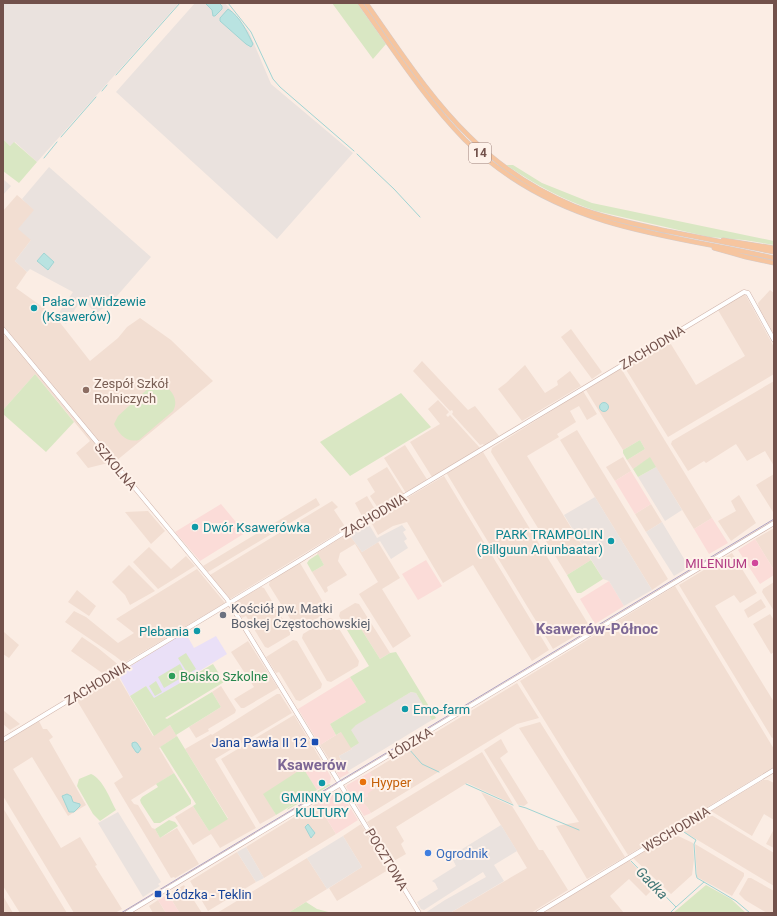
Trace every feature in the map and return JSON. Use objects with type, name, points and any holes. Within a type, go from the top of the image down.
[{"type":"main road","name":"14","points":[[360,3],[418,84],[446,118],[477,150],[508,175],[545,198],[590,216],[626,227],[774,258]]},
{"type":"main road","name":"14","points":[[366,3],[445,110],[479,146],[510,171],[554,196],[593,212],[634,224],[774,252]]},
{"type":"main road","points":[[709,239],[720,239],[774,248]]},
{"type":"main road","points":[[702,243],[731,253],[774,263]]},
{"type":"street","name":"ZACHODNIA","points":[[3,740],[366,519],[744,292],[746,292],[774,340]]},
{"type":"street","name":"SZKOLNA","points":[[3,329],[229,603],[341,785]]},
{"type":"street","name":"ŁÓDZKA","points":[[128,913],[774,523]]},
{"type":"street","name":"WSCHODNIA","points":[[538,913],[774,770]]},
{"type":"street","name":"POCZTOWA","points":[[341,785],[420,913]]},
{"type":"shaded area","points":[[3,3],[179,3],[37,162],[15,142],[10,146],[3,139]]},
{"type":"shaded area","points":[[195,3],[225,3],[249,32],[271,84],[353,153],[277,239],[116,92]]},
{"type":"shaded area","points":[[49,167],[151,257],[116,297],[96,314],[82,298],[66,324],[56,317],[73,292],[30,269],[27,272],[15,261],[31,240],[18,229],[34,210],[22,199]]},
{"type":"shaded area","points":[[3,179],[11,186],[3,195]]},
{"type":"shaded area","points":[[17,195],[35,210],[31,240],[15,261],[27,272],[16,288],[58,320],[90,361],[118,338],[127,327],[140,318],[171,340],[213,381],[116,461],[88,468],[76,453],[90,441],[35,374],[3,410],[3,337],[9,332],[3,325],[3,211]]},
{"type":"shaded area","points":[[770,290],[774,293],[774,336],[759,309],[758,303]]},
{"type":"shaded area","points":[[744,294],[774,347],[774,374],[668,437],[625,368],[626,365],[669,341],[696,385],[745,356],[718,310]]},
{"type":"shaded area","points":[[571,329],[602,372],[592,379],[561,337]]},
{"type":"shaded area","points":[[422,361],[468,410],[475,406],[499,436],[484,445],[480,445],[452,414],[452,410],[450,411],[413,371]]},
{"type":"shaded area","points":[[525,365],[545,393],[558,385],[557,381],[570,371],[581,386],[522,421],[498,389]]},
{"type":"shaded area","points":[[620,369],[712,518],[694,529],[650,458],[633,469],[627,460],[645,449],[640,440],[623,450],[586,390]]},
{"type":"shaded area","points":[[774,381],[774,466],[765,451],[747,461],[736,444],[706,463],[704,461],[688,471],[671,444],[672,441]]},
{"type":"shaded area","points":[[583,391],[597,414],[587,420],[579,406],[570,411],[576,422],[557,434],[559,437],[527,456],[591,560],[567,575],[491,452],[492,448]]},
{"type":"shaded area","points":[[438,400],[449,412],[446,415],[448,417],[450,415],[480,448],[432,477],[410,442],[440,424],[428,409]]},
{"type":"shaded area","points":[[577,430],[668,579],[652,590],[560,440]]},
{"type":"shaded area","points":[[405,445],[428,481],[406,493],[384,458]]},
{"type":"shaded area","points":[[483,452],[590,627],[553,649],[447,474]]},
{"type":"shaded area","points":[[623,457],[631,471],[615,481],[606,467]]},
{"type":"shaded area","points":[[387,467],[404,494],[378,508],[370,496],[375,492],[367,479]]},
{"type":"shaded area","points":[[656,467],[682,510],[665,521],[638,477]]},
{"type":"shaded area","points":[[631,471],[651,504],[635,514],[615,481]]},
{"type":"shaded area","points":[[774,474],[774,512],[773,512],[756,485]]},
{"type":"shaded area","points":[[444,476],[549,650],[532,661],[473,565],[443,583],[407,522],[393,526],[378,535],[370,520]]},
{"type":"shaded area","points":[[739,495],[756,523],[731,541],[718,521],[736,511],[731,501]]},
{"type":"shaded area","points":[[367,496],[376,511],[363,518],[355,503]]},
{"type":"shaded area","points":[[595,497],[652,590],[624,606],[609,581],[603,579],[564,515]]},
{"type":"shaded area","points":[[316,498],[320,505],[208,572],[203,566]]},
{"type":"shaded area","points":[[332,501],[338,507],[334,510],[346,528],[230,599],[210,575]]},
{"type":"shaded area","points":[[221,504],[245,533],[200,561],[175,532]]},
{"type":"shaded area","points":[[651,504],[662,522],[646,532],[635,514]]},
{"type":"shaded area","points":[[148,511],[165,531],[151,544],[125,512]]},
{"type":"shaded area","points":[[712,518],[728,543],[709,554],[694,529]]},
{"type":"shaded area","points":[[367,521],[377,538],[402,525],[406,530],[403,532],[407,539],[404,541],[408,548],[391,559],[380,541],[362,552],[348,533]]},
{"type":"shaded area","points":[[662,522],[689,567],[674,576],[646,532]]},
{"type":"shaded area","points":[[774,528],[774,570],[755,539]]},
{"type":"shaded area","points":[[348,533],[362,552],[378,542],[400,578],[382,589],[411,636],[393,648],[359,594],[378,582],[355,544],[340,553],[338,561],[347,575],[327,587],[328,591],[325,593],[312,572],[324,565],[317,553]]},
{"type":"shaded area","points":[[755,539],[774,570],[774,575],[760,584],[738,550]]},
{"type":"shaded area","points":[[149,547],[171,569],[186,556],[195,566],[158,589],[133,562]]},
{"type":"shaded area","points":[[732,553],[757,593],[740,603],[734,595],[715,606],[774,702],[774,737],[772,738],[679,585]]},
{"type":"shaded area","points":[[426,560],[442,586],[418,600],[402,574]]},
{"type":"shaded area","points":[[300,563],[327,609],[326,613],[299,629],[296,628],[269,585],[270,581]]},
{"type":"shaded area","points":[[129,565],[155,591],[130,605],[125,595],[112,582]]},
{"type":"shaded area","points":[[197,569],[225,603],[124,663],[65,622],[74,611],[86,617],[118,643],[134,633],[116,619]]},
{"type":"shaded area","points":[[609,581],[624,606],[595,624],[580,599]]},
{"type":"shaded area","points":[[774,582],[774,611],[762,592],[763,589]]},
{"type":"shaded area","points":[[675,586],[774,749],[774,767],[628,855],[520,681]]},
{"type":"shaded area","points":[[261,587],[264,588],[290,631],[290,635],[268,648],[265,647],[246,616],[242,618],[233,603]]},
{"type":"shaded area","points":[[77,590],[96,606],[89,616],[68,602]]},
{"type":"shaded area","points":[[761,599],[766,607],[748,618],[744,610]]},
{"type":"shaded area","points":[[355,603],[359,604],[390,653],[380,659],[358,624],[347,630],[339,616],[340,612]]},
{"type":"shaded area","points":[[770,614],[774,620],[774,652],[771,654],[753,624]]},
{"type":"shaded area","points":[[329,618],[333,619],[359,661],[358,666],[331,682],[327,681],[302,638],[303,634]]},
{"type":"shaded area","points":[[4,632],[19,645],[9,658],[3,654]]},
{"type":"shaded area","points":[[185,632],[194,648],[216,636],[227,654],[154,699],[146,686],[130,696],[118,674]]},
{"type":"shaded area","points":[[82,637],[120,666],[105,675],[71,651]]},
{"type":"shaded area","points":[[293,640],[297,641],[322,684],[321,688],[300,701],[296,700],[279,672],[276,673],[266,657]]},
{"type":"shaded area","points":[[248,641],[278,688],[244,708],[241,708],[234,699],[254,687],[231,652]]},
{"type":"shaded area","points":[[117,675],[153,736],[170,725],[177,736],[159,748],[174,773],[131,800],[134,804],[138,805],[160,838],[177,828],[199,864],[175,878],[171,878],[114,783],[123,777],[76,699]]},
{"type":"shaded area","points":[[350,677],[366,702],[330,724],[336,735],[320,745],[298,709]]},
{"type":"shaded area","points":[[517,683],[539,718],[517,724],[371,813],[367,807],[362,804],[361,800],[368,796],[371,788],[367,781],[370,772]]},
{"type":"shaded area","points":[[221,686],[236,710],[235,713],[196,738],[189,727],[221,707],[212,692]]},
{"type":"shaded area","name":"Emo-farm","points":[[411,692],[416,693],[432,720],[348,771],[339,756],[352,749],[351,748],[359,743],[350,730],[355,725]]},
{"type":"shaded area","points":[[277,694],[280,694],[292,713],[215,759],[256,828],[220,848],[211,834],[193,845],[175,817],[193,806],[209,831],[228,818],[185,749],[211,734],[212,735]]},
{"type":"shaded area","points":[[3,710],[20,724],[10,730],[3,724]]},
{"type":"shaded area","points":[[294,715],[321,760],[304,770],[303,769],[264,794],[276,815],[260,824],[221,759]]},
{"type":"shaded area","points":[[39,721],[43,729],[47,729],[53,737],[49,740],[86,805],[68,816],[32,757],[13,769],[61,848],[80,837],[97,865],[95,866],[122,909],[115,913],[74,913],[3,796],[3,743]]},
{"type":"shaded area","points":[[540,722],[625,857],[587,879],[556,826],[579,822],[519,728]]},
{"type":"shaded area","points":[[349,727],[359,743],[351,748],[352,749],[339,756],[342,762],[334,767],[320,745]]},
{"type":"shaded area","points":[[501,739],[508,752],[500,758],[528,803],[524,806],[518,805],[484,750]]},
{"type":"shaded area","points":[[482,752],[513,804],[467,783],[396,827],[404,841],[401,844],[406,854],[392,862],[367,822]]},
{"type":"shaded area","points":[[321,760],[331,777],[330,783],[317,790],[304,770]]},
{"type":"shaded area","points":[[342,762],[349,773],[340,778],[334,767]]},
{"type":"shaded area","points":[[370,772],[372,775],[367,781],[371,788],[373,785],[376,788],[368,793],[368,796],[361,800],[362,804],[365,804],[371,813],[364,816],[346,787]]},
{"type":"shaded area","points":[[763,780],[768,780],[774,783],[774,820],[764,814],[752,836],[711,811]]},
{"type":"shaded area","points":[[340,791],[358,820],[336,834],[317,803]]},
{"type":"shaded area","points":[[481,792],[512,806],[539,850],[543,850],[568,890],[531,913],[450,913],[527,868]]},
{"type":"shaded area","points":[[317,803],[336,834],[264,878],[246,847]]},
{"type":"shaded area","points":[[3,808],[67,913],[20,913],[3,886]]},
{"type":"shaded area","points":[[118,812],[161,882],[158,884],[160,886],[143,897],[98,823]]},
{"type":"shaded area","points":[[708,813],[774,853],[774,886],[681,830]]},
{"type":"shaded area","points":[[361,824],[388,870],[337,901],[329,888],[362,867],[343,836]]},
{"type":"shaded area","points":[[501,825],[517,851],[494,865],[504,881],[450,913],[425,913],[486,877],[483,872],[424,910],[421,909],[417,902],[438,889],[432,881],[456,866],[451,856]]},
{"type":"shaded area","points":[[774,829],[774,848],[766,844]]},
{"type":"shaded area","points":[[674,834],[693,843],[694,860],[692,875],[671,894],[633,858]]},
{"type":"shaded area","points":[[343,836],[362,867],[327,889],[307,858]]},
{"type":"shaded area","points":[[695,844],[744,873],[744,876],[732,896],[697,877]]},
{"type":"shaded area","points":[[246,847],[264,878],[256,882],[237,852]]},
{"type":"shaded area","points":[[237,852],[256,882],[208,911],[190,881]]},
{"type":"shaded area","points":[[307,858],[327,889],[288,913],[217,913]]},
{"type":"shaded area","points":[[629,860],[655,887],[646,896],[629,879],[610,896],[624,913],[543,913]]},
{"type":"shaded area","points":[[748,878],[751,878],[774,891],[774,913],[767,913],[745,900],[739,894]]},
{"type":"shaded area","points":[[184,885],[202,913],[178,913],[179,912],[168,894]]},
{"type":"shaded area","points":[[168,894],[179,912],[166,913],[158,900]]},
{"type":"shaded area","points":[[3,896],[13,913],[3,913]]},
{"type":"shaded area","points":[[158,900],[166,913],[153,913],[149,906]]},
{"type":"green space","points":[[332,3],[357,3],[386,44],[373,59]]},
{"type":"green space","points":[[361,3],[364,3],[428,91],[426,92]]},
{"type":"green space","points":[[3,139],[10,146],[14,142],[37,162],[19,183],[3,171]]},
{"type":"green space","points":[[506,165],[513,165],[542,183],[592,203],[774,241],[774,245],[744,240],[709,237],[596,211],[549,191]]},
{"type":"green space","points":[[35,374],[74,422],[46,452],[3,414],[3,410]]},
{"type":"green space","points":[[157,382],[170,390],[174,397],[175,406],[173,411],[139,440],[134,441],[127,439],[118,431],[114,424],[118,416]]},
{"type":"green space","points":[[401,393],[431,427],[350,476],[320,442]]},
{"type":"green space","points":[[640,440],[645,449],[627,460],[623,450]]},
{"type":"green space","points":[[650,457],[656,467],[638,477],[633,469]]},
{"type":"green space","points":[[318,554],[324,565],[312,572],[307,563]]},
{"type":"green space","points":[[591,560],[603,579],[581,593],[577,593],[567,575]]},
{"type":"green space","points":[[358,624],[380,659],[390,653],[396,652],[436,718],[432,720],[416,693],[411,692],[356,725],[351,730],[359,743],[351,748],[341,732],[336,735],[330,724],[366,702],[350,677],[369,666],[347,630]]},
{"type":"green space","points":[[186,653],[196,669],[188,674],[178,658]]},
{"type":"green space","name":"Boisko Szkolne","points":[[180,664],[186,675],[164,688],[158,677]]},
{"type":"green space","points":[[213,664],[224,682],[165,718],[167,719],[212,692],[221,707],[176,735],[170,725],[154,736],[130,696],[146,686],[154,698]]},
{"type":"green space","points":[[156,681],[162,692],[155,696],[149,686]]},
{"type":"green space","points":[[177,736],[228,819],[209,831],[193,806],[196,804],[160,747]]},
{"type":"green space","points":[[303,768],[317,790],[276,815],[263,794]]},
{"type":"green space","points":[[174,773],[191,800],[191,804],[160,823],[154,823],[140,800],[142,797],[158,787],[156,784]]},
{"type":"green space","points":[[91,774],[103,785],[116,810],[100,821],[93,814],[77,786],[79,779]]},
{"type":"green space","points":[[329,784],[331,785],[287,810],[288,808]]},
{"type":"green space","points":[[169,820],[175,822],[178,826],[160,838],[155,829]]},
{"type":"green space","points":[[706,885],[731,899],[746,913],[673,913]]},
{"type":"green space","points":[[306,902],[317,909],[332,913],[288,913]]},
{"type":"water","points":[[205,3],[219,3],[222,6],[222,9],[215,16],[213,16],[212,10]]},
{"type":"water","points":[[228,9],[243,25],[253,44],[251,47],[220,21],[220,18]]},
{"type":"water","points":[[44,253],[54,262],[48,270],[37,261]]},
{"type":"water","points":[[602,403],[606,403],[608,407],[606,411],[602,411],[600,409],[600,405]]},
{"type":"water","points":[[135,742],[141,749],[138,753],[132,746],[132,743]]},
{"type":"water","points":[[67,794],[71,796],[73,802],[80,804],[74,812],[69,812],[62,796]]},
{"type":"water","points":[[308,824],[315,833],[311,838],[305,827]]},
{"type":"waterway","points":[[116,75],[180,3]]},
{"type":"waterway","points":[[228,3],[251,32],[273,79],[280,87],[354,151]]},
{"type":"waterway","points":[[102,91],[107,85]]},
{"type":"waterway","points":[[61,137],[96,97]]},
{"type":"waterway","points":[[44,158],[57,142]]},
{"type":"waterway","points":[[357,154],[394,189],[420,217]]},
{"type":"waterway","name":"Gadka","points":[[409,749],[422,764],[439,772]]},
{"type":"waterway","name":"Gadka","points":[[466,784],[513,805]]},
{"type":"waterway","name":"Gadka","points":[[519,806],[579,830]]},
{"type":"waterway","points":[[681,830],[696,840],[694,844],[696,874],[697,878],[704,882]]},
{"type":"waterway","name":"Gadka","points":[[631,861],[676,907],[704,882],[736,901],[750,913]]},
{"type":"waterway","points":[[670,913],[676,907]]},
{"type":"tram line","points":[[121,913],[774,519]]},
{"type":"place","name":"Pałac w Widzewie (Ksawerów)","points":[[34,308]]},
{"type":"place","name":"Zespół Szkół Rolniczych","points":[[86,390]]},
{"type":"place","name":"Dwór Ksawerówka","points":[[195,527]]},
{"type":"place","name":"PARK TRAMPOLIN (Billguun Ariunbaatar)","points":[[611,541]]},
{"type":"place","name":"MILENIUM","points":[[755,563]]},
{"type":"place","name":"Kościół pw. Matki Boskej Częstochowskiej","points":[[223,615]]},
{"type":"place","name":"Plebania","points":[[197,631]]},
{"type":"place","name":"Boisko Szkolne","points":[[172,676]]},
{"type":"place","name":"Emo-farm","points":[[405,709]]},
{"type":"place","name":"Jana Pawła II 12","points":[[315,742]]},
{"type":"place","name":"Hyyper","points":[[363,782]]},
{"type":"place","name":"GMINNY DOM KULTURY","points":[[322,783]]},
{"type":"place","name":"Ogrodnik","points":[[428,853]]},
{"type":"place","name":"Łódzka - Teklin","points":[[158,894]]},
{"type":"district","name":"Ksawerów-Północ","points":[[597,629]]},
{"type":"district","name":"Ksawerów","points":[[312,765]]}]
